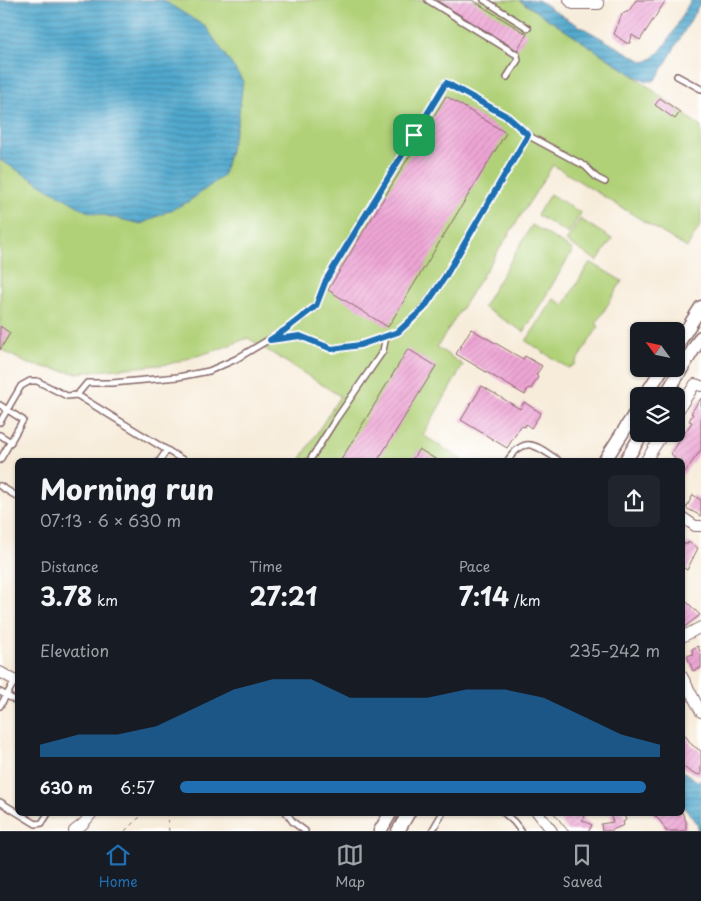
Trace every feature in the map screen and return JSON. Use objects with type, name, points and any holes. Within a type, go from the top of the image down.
[{"type":"street","points":[[569,0],[573,4],[597,1]]},
{"type":"street","points":[[685,333],[701,307]]},
{"type":"street","points":[[670,387],[701,337]]},
{"type":"street","points":[[685,402],[698,385]]},
{"type":"street","points":[[606,458],[630,423]]},
{"type":"street","points":[[627,458],[637,442]]},
{"type":"street","points":[[647,458],[658,442]]},
{"type":"street","points":[[685,520],[695,526],[701,526]]},
{"type":"street","points":[[685,635],[701,627]]},
{"type":"street","points":[[0,672],[15,680]]},
{"type":"street","points":[[685,682],[701,712]]},
{"type":"street","points":[[74,831],[89,816]]},
{"type":"street","points":[[380,831],[389,816]]},
{"type":"street","points":[[398,831],[407,816]]},
{"type":"street","points":[[540,816],[552,831]]},
{"type":"lane","points":[[428,0],[517,55],[518,60],[507,77]]},
{"type":"lane","points":[[484,0],[528,28]]},
{"type":"lane","points":[[677,76],[701,89]]},
{"type":"lane","points":[[77,395],[87,383],[112,383],[178,377],[209,371],[270,340],[316,306],[326,280],[446,83],[508,117],[528,135],[585,166],[597,178],[605,182]]},
{"type":"lane","points":[[270,340],[300,336],[332,349],[360,345],[398,332],[424,308],[445,277],[528,135]]},
{"type":"lane","points":[[311,458],[383,351],[386,336]]},
{"type":"lane","points":[[0,422],[21,386],[30,381],[37,381],[67,396],[77,395],[180,458]]},
{"type":"lane","points":[[0,405],[24,420],[0,460]]},
{"type":"lane","points":[[0,435],[11,442]]},
{"type":"lane","points":[[510,458],[517,448],[528,445],[538,448],[555,458]]},
{"type":"lane","points":[[161,458],[167,450]]},
{"type":"lane","points":[[0,486],[15,495]]},
{"type":"lane","points":[[0,706],[15,682]]},
{"type":"lane","points":[[0,692],[15,700]]},
{"type":"lane","points":[[0,802],[15,811]]},
{"type":"lane","points":[[23,816],[36,824],[42,823],[46,816]]},
{"type":"lane","points":[[289,816],[293,822],[305,831]]},
{"type":"lane","points":[[432,831],[441,816]]},
{"type":"lane","points":[[507,816],[521,831]]},
{"type":"path","points":[[125,831],[142,816]]},
{"type":"path","points":[[166,816],[169,831]]},
{"type":"green space","points":[[0,0],[519,0],[633,75],[701,127],[701,224],[687,248],[553,165],[437,347],[463,365],[423,435],[459,458],[301,458],[340,396],[248,338],[217,350],[169,364],[75,373],[28,364],[0,349]]},
{"type":"green space","points":[[550,194],[581,213],[568,234],[537,215]]},
{"type":"green space","points":[[580,219],[612,239],[597,261],[566,241]]},
{"type":"green space","points":[[532,225],[573,250],[524,332],[483,307]]},
{"type":"green space","points":[[590,262],[622,281],[596,324],[599,326],[574,365],[568,368],[526,341],[554,299],[564,305]]},
{"type":"water","points":[[0,0],[163,0],[206,27],[243,81],[238,121],[223,176],[188,202],[141,224],[86,211],[0,160]]},
{"type":"water","points":[[519,0],[538,0],[569,20],[644,62],[651,59],[665,45],[691,0],[701,0],[701,2],[659,75],[654,81],[647,81],[633,75]]},
{"type":"water","points":[[685,772],[697,781],[701,781],[701,831],[697,831],[698,826],[685,808]]},
{"type":"building","points":[[436,0],[472,0],[527,34],[517,50]]},
{"type":"building","points":[[636,0],[666,0],[640,40],[632,35],[630,43],[626,43],[614,34],[622,14],[629,11]]},
{"type":"building","points":[[446,96],[506,133],[388,327],[328,290]]},
{"type":"building","points":[[660,98],[680,112],[675,119],[655,105]]},
{"type":"building","points":[[0,326],[10,333],[0,350]]},
{"type":"building","points":[[471,329],[523,359],[525,356],[542,366],[536,375],[538,377],[531,389],[528,388],[525,395],[456,354]]},
{"type":"building","points":[[408,349],[436,366],[379,458],[342,458]]},
{"type":"building","points":[[482,386],[520,409],[524,402],[541,413],[531,428],[526,424],[524,427],[521,426],[507,448],[461,420]]},
{"type":"building","points":[[701,398],[701,450],[685,472],[685,458],[674,458],[671,454],[679,442],[685,442],[685,433],[692,422],[689,421],[693,414],[691,413]]},
{"type":"building","points":[[419,449],[434,458],[413,458]]},
{"type":"building","points":[[693,495],[701,500],[701,516],[686,508]]},
{"type":"building","points":[[688,542],[698,548],[687,570],[685,569],[685,543],[687,545]]},
{"type":"building","points":[[685,600],[700,615],[685,627]]},
{"type":"building","points":[[698,646],[701,654],[701,668],[693,671],[687,656],[693,654],[692,649]]},
{"type":"building","points":[[685,735],[692,745],[701,751],[701,775],[692,773],[685,768]]},
{"type":"building","points":[[556,816],[584,816],[582,820],[592,825],[589,831],[568,831]]},
{"type":"building","points":[[610,816],[624,816],[626,820],[623,822],[624,825],[613,831],[602,831],[601,824],[613,822]]},
{"type":"building","points":[[655,816],[684,816],[686,831],[666,831]]},
{"type":"route","points":[[446,83],[508,117],[528,135],[445,277],[424,308],[398,332],[360,345],[332,349],[300,336],[270,340],[316,306],[326,280],[414,135],[446,83]]}]
